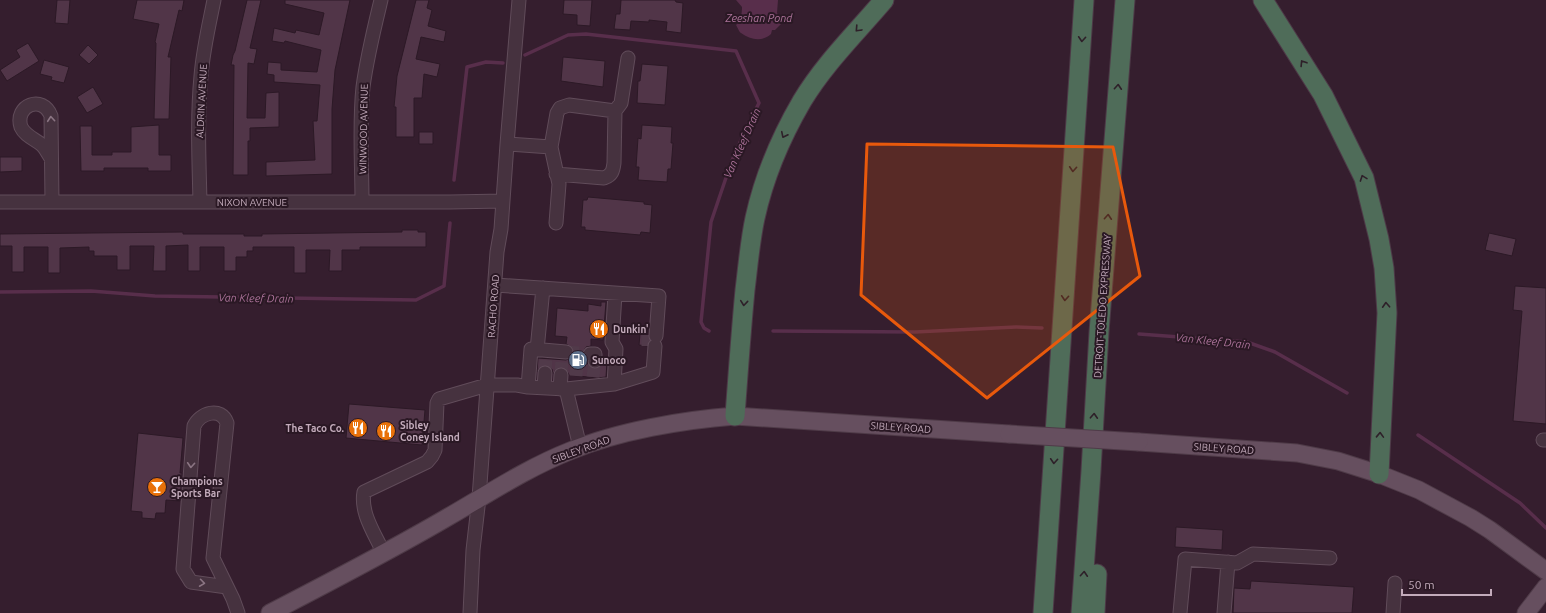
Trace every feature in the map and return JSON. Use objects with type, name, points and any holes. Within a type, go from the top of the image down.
[{"type":"highway","points":[[735,416],[749,248],[755,218],[767,175],[785,133],[802,100],[842,46],[884,0]]},
{"type":"highway","points":[[1043,613],[1084,0]]},
{"type":"highway","name":"DETROIT-TOLEDO EXPRESSWAY","points":[[1081,613],[1099,332],[1125,0]]},
{"type":"highway","points":[[1263,0],[1323,95],[1364,178],[1384,268],[1387,313],[1379,474]]},
{"type":"highway","points":[[1090,486],[1098,548],[1095,613]]},
{"type":"main road","name":"SIBLEY ROAD","points":[[270,613],[448,517],[479,498],[553,458],[580,447],[622,435],[705,419],[735,416],[1297,453],[1338,461],[1379,474],[1419,490],[1490,530],[1546,571]]},
{"type":"main road","points":[[1526,613],[1546,587]]},
{"type":"street","name":"ALDRIN AVENUE","points":[[200,202],[199,111],[201,76],[206,34],[214,0]]},
{"type":"street","name":"WINWOOD AVENUE","points":[[362,202],[363,88],[381,0]]},
{"type":"street","name":"RACHO ROAD","points":[[470,613],[473,550],[479,498],[497,252],[501,228],[519,0]]},
{"type":"street","points":[[556,174],[604,178],[613,171],[615,111],[621,103],[628,58]]},
{"type":"street","points":[[556,223],[559,184],[551,147],[556,113],[560,108],[569,105],[615,111]]},
{"type":"street","points":[[507,144],[551,147]]},
{"type":"street","points":[[51,158],[52,202]]},
{"type":"street","name":"NIXON AVENUE","points":[[0,202],[503,201]]},
{"type":"street","points":[[383,552],[365,514],[363,499],[364,492],[427,462],[432,456],[435,450],[437,402],[439,399],[487,385],[517,385],[544,388],[593,382],[614,384],[653,372],[654,359],[649,324],[657,319],[659,296],[495,285]]},
{"type":"street","points":[[543,288],[543,352]]},
{"type":"street","points":[[614,384],[616,349],[612,342],[615,294]]},
{"type":"street","points":[[528,387],[530,349],[563,354]]},
{"type":"street","points":[[544,388],[545,373]]},
{"type":"street","points":[[561,375],[569,385],[580,447]]},
{"type":"street","points":[[227,587],[191,582],[183,569],[194,426],[197,420],[203,415],[213,413],[220,414],[226,419],[227,423],[213,558],[227,587],[238,613]]},
{"type":"street","points":[[1180,613],[1185,559],[1237,563],[1253,554],[1330,558]]},
{"type":"street","points":[[1224,613],[1228,562]]},
{"type":"street","points":[[1394,613],[1395,583]]},
{"type":"highlighted area","points":[[867,144],[1113,147],[1140,276],[987,398],[861,295]]},
{"type":"water","name":"Zeeshan Pond","points":[[736,0],[778,0],[777,13],[779,16],[784,16],[783,22],[775,30],[772,30],[768,37],[752,39],[740,32],[736,25],[740,20],[742,7]]},
{"type":"building","points":[[57,0],[70,0],[68,24],[55,23]]},
{"type":"building","points":[[137,0],[184,0],[182,11],[179,10],[168,57],[171,57],[169,119],[154,119],[155,42],[159,24],[133,19]]},
{"type":"building","points":[[247,0],[261,0],[250,48],[257,49],[254,64],[248,63],[247,118],[265,118],[266,93],[279,92],[279,127],[250,128],[250,141],[248,141],[248,175],[233,175],[234,65],[231,65]]},
{"type":"building","points":[[285,0],[350,0],[335,70],[332,109],[332,174],[266,176],[266,162],[315,160],[313,121],[317,121],[320,85],[274,82],[274,75],[267,74],[268,62],[281,63],[281,70],[317,72],[321,50],[285,41],[284,43],[272,41],[274,28],[295,33],[296,30],[319,35],[324,13],[285,4]]},
{"type":"building","points":[[416,0],[429,0],[427,8],[432,10],[428,26],[446,31],[444,42],[421,37],[416,59],[440,64],[437,77],[424,74],[422,98],[414,98],[414,137],[396,137],[396,107],[394,107],[397,76]]},
{"type":"building","points":[[564,0],[592,0],[590,26],[577,25],[577,15],[563,14]]},
{"type":"building","points":[[621,0],[675,0],[676,2],[683,3],[681,33],[666,31],[667,22],[649,20],[649,22],[631,21],[630,30],[614,29],[616,14],[620,14]]},
{"type":"building","points":[[28,43],[39,61],[7,81],[0,70],[20,57],[16,50]]},
{"type":"building","points":[[88,45],[98,55],[89,64],[79,55]]},
{"type":"building","points":[[563,57],[605,61],[603,87],[561,81]]},
{"type":"building","points":[[44,60],[69,67],[64,83],[51,80],[52,77],[40,74]]},
{"type":"building","points":[[642,64],[668,66],[665,105],[637,103],[638,81],[640,81]]},
{"type":"building","points":[[93,87],[103,104],[87,113],[77,97]]},
{"type":"building","points":[[159,125],[159,155],[171,155],[171,171],[148,171],[148,168],[104,168],[104,171],[81,171],[80,126],[92,126],[92,155],[112,155],[112,152],[131,152],[131,127]]},
{"type":"building","points":[[642,125],[672,127],[671,143],[673,143],[671,169],[668,169],[667,182],[638,180],[639,167],[636,167],[638,138],[641,139]]},
{"type":"building","points":[[419,132],[433,132],[433,144],[419,144]]},
{"type":"building","points":[[0,157],[22,157],[22,171],[0,172]]},
{"type":"building","points":[[588,197],[644,202],[644,204],[652,205],[650,233],[641,232],[640,235],[585,230],[585,227],[581,227],[583,200],[587,200]]},
{"type":"building","points":[[402,230],[418,230],[418,232],[426,232],[426,247],[360,247],[360,250],[342,250],[342,271],[329,271],[330,250],[306,250],[306,273],[294,273],[294,247],[253,247],[253,251],[247,251],[247,257],[236,257],[236,271],[224,271],[224,247],[200,247],[200,271],[188,271],[188,245],[166,246],[166,271],[153,271],[154,246],[130,246],[130,270],[117,270],[117,256],[94,256],[94,251],[89,251],[89,247],[60,248],[60,273],[48,273],[48,247],[24,247],[24,272],[12,272],[12,246],[0,246],[0,234],[183,232],[183,234],[244,234],[244,236],[262,236],[262,234],[402,232]]},
{"type":"building","points":[[1489,233],[1516,239],[1512,256],[1485,250]]},
{"type":"building","points":[[1515,286],[1546,288],[1546,424],[1513,421],[1522,311],[1513,310]]},
{"type":"building","points":[[601,302],[606,302],[603,340],[591,339],[591,346],[586,347],[582,354],[583,358],[591,368],[599,368],[603,361],[607,362],[606,377],[597,378],[569,375],[566,369],[561,367],[557,368],[553,374],[552,369],[546,365],[541,366],[537,372],[538,358],[566,360],[572,357],[574,353],[573,348],[566,344],[567,337],[555,336],[557,308],[588,311],[588,304],[601,306]]},
{"type":"building","points":[[640,334],[648,335],[650,340],[647,346],[639,345]]},
{"type":"building","points":[[349,404],[425,410],[422,445],[346,438]]},
{"type":"building","name":"Champions Sports Bar","points":[[138,433],[183,438],[180,473],[182,473],[180,501],[166,500],[165,513],[156,513],[155,519],[142,518],[142,512],[131,511]]},
{"type":"building","points":[[1176,527],[1223,530],[1222,550],[1175,547]]},
{"type":"building","points":[[1251,581],[1354,587],[1352,613],[1233,613],[1234,588],[1250,589]]},
{"type":"waterway","name":"Van Kleef Drain","points":[[525,55],[568,35],[586,34],[736,51],[759,103],[731,163],[711,222],[701,322],[704,328],[709,331]]},
{"type":"waterway","name":"Van Kleef Drain","points":[[454,180],[467,67],[486,62],[503,63]]},
{"type":"waterway","name":"Van Kleef Drain","points":[[0,292],[91,291],[155,296],[416,300],[444,286],[450,223]]},
{"type":"waterway","name":"Van Kleef Drain","points":[[773,331],[915,332],[1016,327],[1042,328]]},
{"type":"waterway","name":"Van Kleef Drain","points":[[1139,334],[1247,342],[1275,352],[1347,393]]},
{"type":"waterway","name":"Van Kleef Drain","points":[[1418,435],[1520,503],[1546,528]]},
{"type":"tunnel","points":[[648,335],[648,346]]},
{"type":"tunnel","points":[[566,352],[590,354]]},
{"type":"tunnel","points":[[576,376],[578,353]]},
{"type":"tunnel","points":[[545,373],[546,357]]},
{"type":"tunnel","points":[[561,375],[562,358]]},
{"type":"tunnel","points":[[593,377],[595,361]]},
{"type":"place","name":"Dunkin'","points":[[599,329]]},
{"type":"place","name":"Sunoco","points":[[578,360]]},
{"type":"place","name":"The Taco Co.","points":[[358,428]]},
{"type":"place","name":"Sibley Coney Island","points":[[386,431]]},
{"type":"place","name":"Champions Sports Bar","points":[[157,487]]}]
